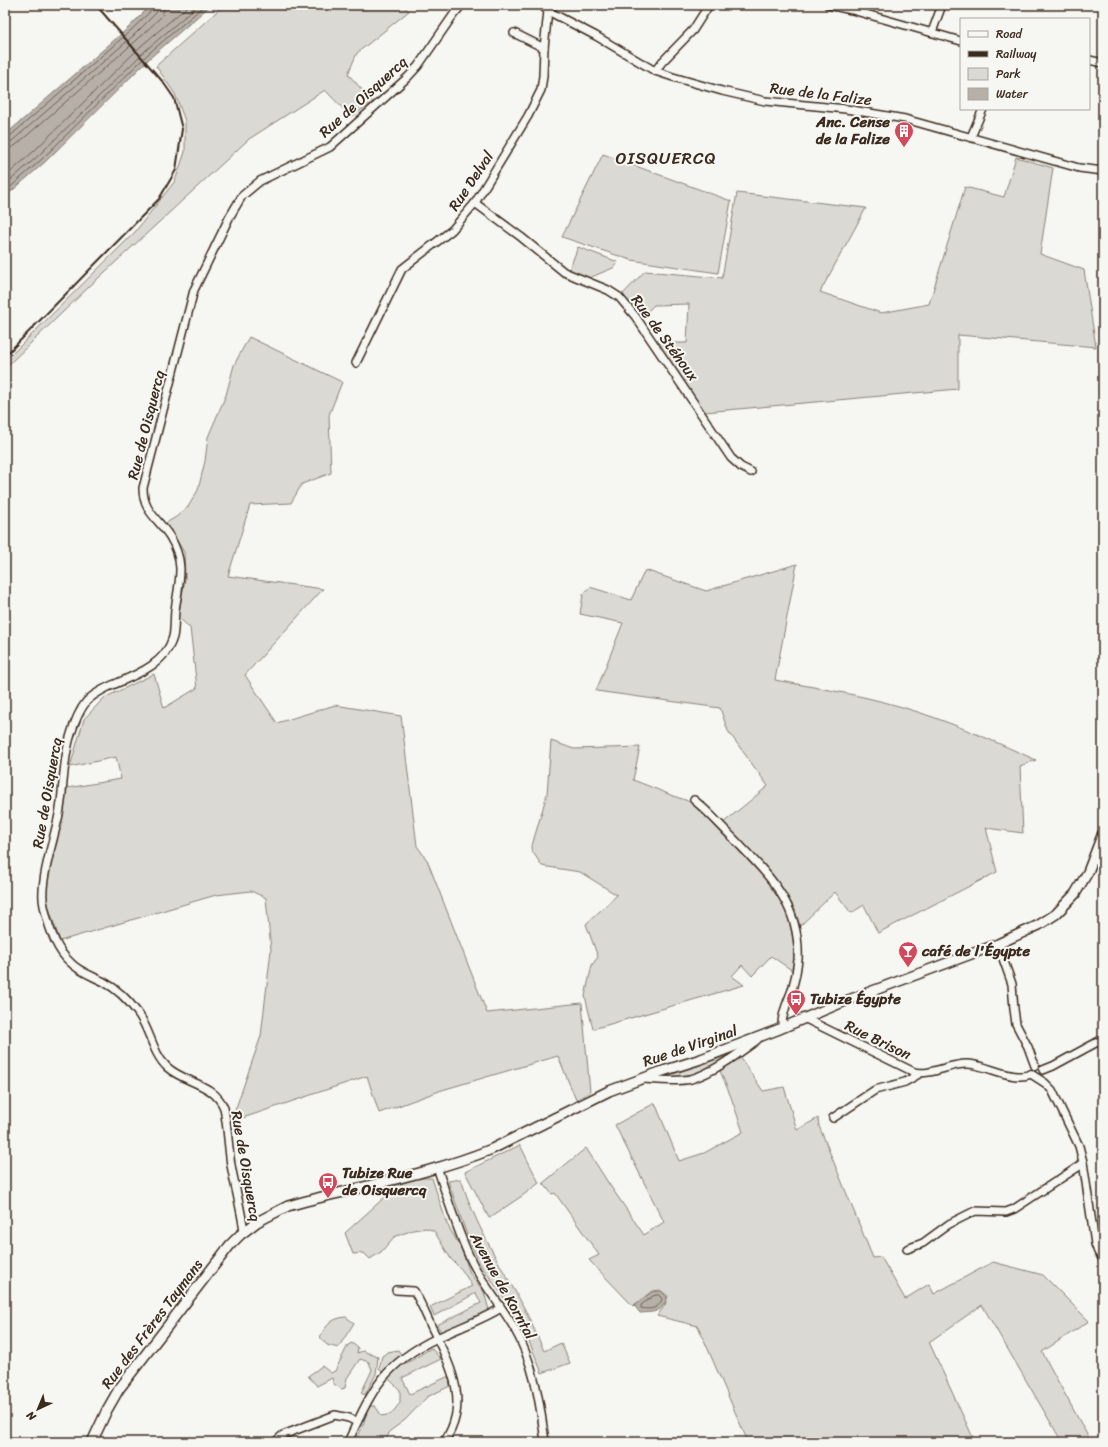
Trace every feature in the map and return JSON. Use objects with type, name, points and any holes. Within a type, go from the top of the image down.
[{"type":"street","name":"Rue de Oisquercq","points":[[244,1231],[232,1167],[224,1108],[216,1096],[206,1087],[176,1074],[165,1065],[137,1011],[117,991],[106,983],[83,972],[68,961],[61,951],[53,934],[44,907],[43,887],[60,809],[66,750],[71,732],[86,701],[96,693],[148,669],[157,662],[169,646],[173,636],[174,613],[181,573],[180,561],[169,536],[146,506],[143,497],[143,488],[194,290],[232,212],[242,196],[260,181],[325,150],[371,111],[418,66],[454,14],[462,5]]},
{"type":"street","name":"Rue de la Falize","points":[[541,5],[548,11],[596,36],[656,71],[673,78],[743,97],[765,101],[823,106],[905,119],[1079,168],[1103,171]]},
{"type":"street","points":[[656,71],[662,62],[693,30],[709,5]]},
{"type":"street","points":[[828,5],[852,10],[960,41]]},
{"type":"street","points":[[932,32],[942,5]]},
{"type":"street","name":"Rue Delval","points":[[356,363],[402,269],[452,230],[475,203],[528,116],[541,90],[548,11]]},
{"type":"street","points":[[514,33],[544,48]]},
{"type":"street","points":[[1090,60],[1103,63]]},
{"type":"street","points":[[971,137],[983,110]]},
{"type":"street","name":"Rue de Stéhoux","points":[[475,203],[521,237],[564,272],[608,290],[622,299],[652,340],[731,458],[741,467],[751,472]]},
{"type":"street","points":[[694,800],[710,814],[757,864],[772,881],[788,904],[796,934],[798,960],[794,983],[782,1020],[782,1028]]},
{"type":"street","name":"Rue de Virginal","points":[[244,1231],[257,1222],[288,1206],[437,1168],[472,1157],[492,1149],[609,1090],[701,1059],[782,1028],[843,1002],[998,944],[1039,925],[1056,914],[1075,894],[1088,872],[1103,833]]},
{"type":"street","points":[[1001,953],[1012,984],[1016,1024],[1028,1047],[1035,1066]]},
{"type":"street","name":"Rue Brison","points":[[804,1018],[919,1074]]},
{"type":"street","points":[[640,1079],[678,1080],[697,1076],[708,1072],[763,1035]]},
{"type":"street","points":[[1034,1076],[1041,1075],[1043,1070],[1103,1039]]},
{"type":"street","name":"Rue Brison","points":[[833,1118],[875,1090],[905,1082],[919,1074],[958,1065],[969,1064],[1023,1076],[1034,1076]]},
{"type":"street","points":[[1035,1066],[1039,1066],[1043,1070]]},
{"type":"street","points":[[1035,1066],[1031,1070],[1034,1076],[1052,1090],[1079,1146],[1083,1162],[1095,1244],[1103,1259]]},
{"type":"street","points":[[907,1249],[923,1243],[949,1224],[975,1211],[1006,1212],[1014,1209],[1078,1167],[1083,1162]]},
{"type":"street","name":"Avenue de Korntal","points":[[437,1168],[464,1245],[472,1263],[513,1327],[523,1346],[536,1380],[545,1442]]},
{"type":"street","name":"Rue des Frères Taymans","points":[[92,1442],[119,1389],[219,1258],[244,1231]]},
{"type":"street","points":[[396,1290],[414,1291],[456,1381],[458,1400],[455,1417],[448,1436],[444,1442]]},
{"type":"street","points":[[348,1442],[371,1394],[389,1370],[411,1352],[501,1308]]},
{"type":"street","points":[[275,1442],[283,1435],[335,1415],[349,1418],[357,1422]]},
{"type":"green space","points":[[224,5],[357,5],[364,9],[372,5],[402,5],[409,11],[357,53],[348,74],[373,102],[351,117],[325,90],[249,139],[92,284],[5,368],[5,361],[135,232],[175,181],[185,152],[185,121],[175,94],[156,66]]},
{"type":"green space","points":[[603,154],[731,201],[718,273],[631,260],[562,237]]},
{"type":"green space","points":[[1016,157],[1053,168],[1040,254],[1084,270],[1096,347],[958,335],[958,389],[705,412],[656,343],[687,343],[689,304],[654,305],[640,319],[622,295],[645,271],[722,278],[737,193],[866,208],[820,292],[881,313],[929,304],[965,187],[1004,197]]},
{"type":"green space","points":[[578,247],[618,262],[613,268],[589,278],[569,270]]},
{"type":"green space","points":[[249,337],[342,382],[329,415],[331,473],[302,484],[291,503],[250,505],[228,576],[323,589],[245,675],[277,723],[335,705],[401,716],[417,846],[427,860],[487,1013],[582,1003],[590,1092],[576,1100],[558,1056],[442,1090],[379,1113],[367,1076],[231,1122],[261,1036],[271,950],[266,898],[251,891],[216,895],[60,941],[44,893],[67,788],[121,779],[116,757],[70,767],[84,719],[104,698],[154,674],[164,708],[197,688],[190,628],[178,617],[185,579],[184,552],[166,523],[188,507],[198,490],[205,461],[208,437],[226,395],[234,365]]},
{"type":"green space","points":[[797,564],[775,680],[849,694],[903,707],[965,729],[1036,760],[1020,766],[1023,833],[986,828],[997,872],[878,933],[864,905],[851,913],[835,892],[800,926],[794,907],[774,878],[723,823],[768,786],[728,731],[720,708],[596,691],[623,623],[580,614],[583,595],[590,587],[631,600],[645,570],[706,591]]},
{"type":"green space","points":[[551,741],[574,749],[640,747],[633,780],[696,805],[767,880],[786,911],[794,949],[793,971],[771,956],[752,976],[742,965],[732,976],[744,985],[593,1029],[585,996],[592,965],[598,957],[586,924],[617,895],[580,872],[542,866],[531,849],[547,794]]},
{"type":"green space","points":[[730,1055],[712,1067],[690,1076],[661,1078]]},
{"type":"green space","points":[[740,1057],[763,1091],[784,1087],[797,1130],[818,1118],[819,1126],[873,1258],[881,1257],[905,1299],[929,1284],[934,1294],[993,1262],[1043,1275],[1089,1321],[1042,1352],[1091,1442],[1062,1442],[982,1305],[929,1342],[975,1442],[748,1442],[698,1326],[657,1316],[665,1305],[668,1296],[660,1290],[652,1291],[633,1306],[589,1260],[599,1255],[555,1193],[552,1194],[543,1183],[586,1148],[644,1235],[664,1222],[615,1125],[655,1103],[679,1161],[704,1153],[743,1132],[720,1071]]},
{"type":"green space","points":[[520,1145],[539,1183],[489,1218],[465,1172]]},
{"type":"green space","points":[[417,1178],[432,1178],[447,1224],[461,1248],[470,1273],[484,1292],[489,1310],[442,1333],[437,1325],[481,1303],[476,1293],[434,1316],[430,1307],[472,1286],[462,1270],[451,1259],[434,1231],[426,1228],[413,1230],[394,1237],[381,1252],[370,1259],[364,1253],[353,1254],[345,1233],[386,1196],[389,1188]]},
{"type":"green space","points":[[461,1179],[479,1226],[522,1304],[544,1351],[561,1343],[570,1363],[542,1373],[526,1334],[502,1295],[480,1264],[468,1238],[448,1181]]},
{"type":"green space","points":[[346,1317],[354,1323],[338,1348],[327,1345],[320,1337],[325,1329],[333,1321]]},
{"type":"green space","points":[[352,1343],[358,1348],[357,1353],[363,1351],[378,1357],[376,1374],[365,1395],[361,1393],[372,1370],[369,1362],[360,1359],[347,1378],[345,1388],[341,1389],[334,1384],[332,1378],[317,1386],[308,1376],[322,1366],[331,1373],[335,1371],[348,1345]]},
{"type":"green space","points":[[431,1348],[441,1359],[402,1378],[410,1394],[449,1376],[450,1386],[427,1397],[405,1420],[390,1431],[385,1442],[355,1442],[362,1428],[369,1406],[375,1406],[382,1416],[391,1414],[400,1403],[400,1390],[379,1369],[382,1356],[388,1352],[398,1350],[407,1363]]},
{"type":"water","points":[[151,5],[211,5],[151,57],[45,162],[5,197],[5,135],[127,29]]},
{"type":"water","points":[[661,1291],[667,1297],[663,1306],[657,1311],[640,1313],[634,1305],[652,1292]]},
{"type":"railway","points":[[5,356],[159,199],[176,170],[182,129],[174,98],[163,82],[96,5]]},
{"type":"place","name":"Anc. Cense de la Falize","points":[[904,148]]},
{"type":"place","name":"café de l'Égypte","points":[[908,968]]},
{"type":"place","name":"Tubize Égypte","points":[[796,1016]]},
{"type":"place","name":"Tubize Rue de Oisquercq","points":[[328,1199]]},
{"type":"district","name":"OISQUERCQ","points":[[666,158]]}]
